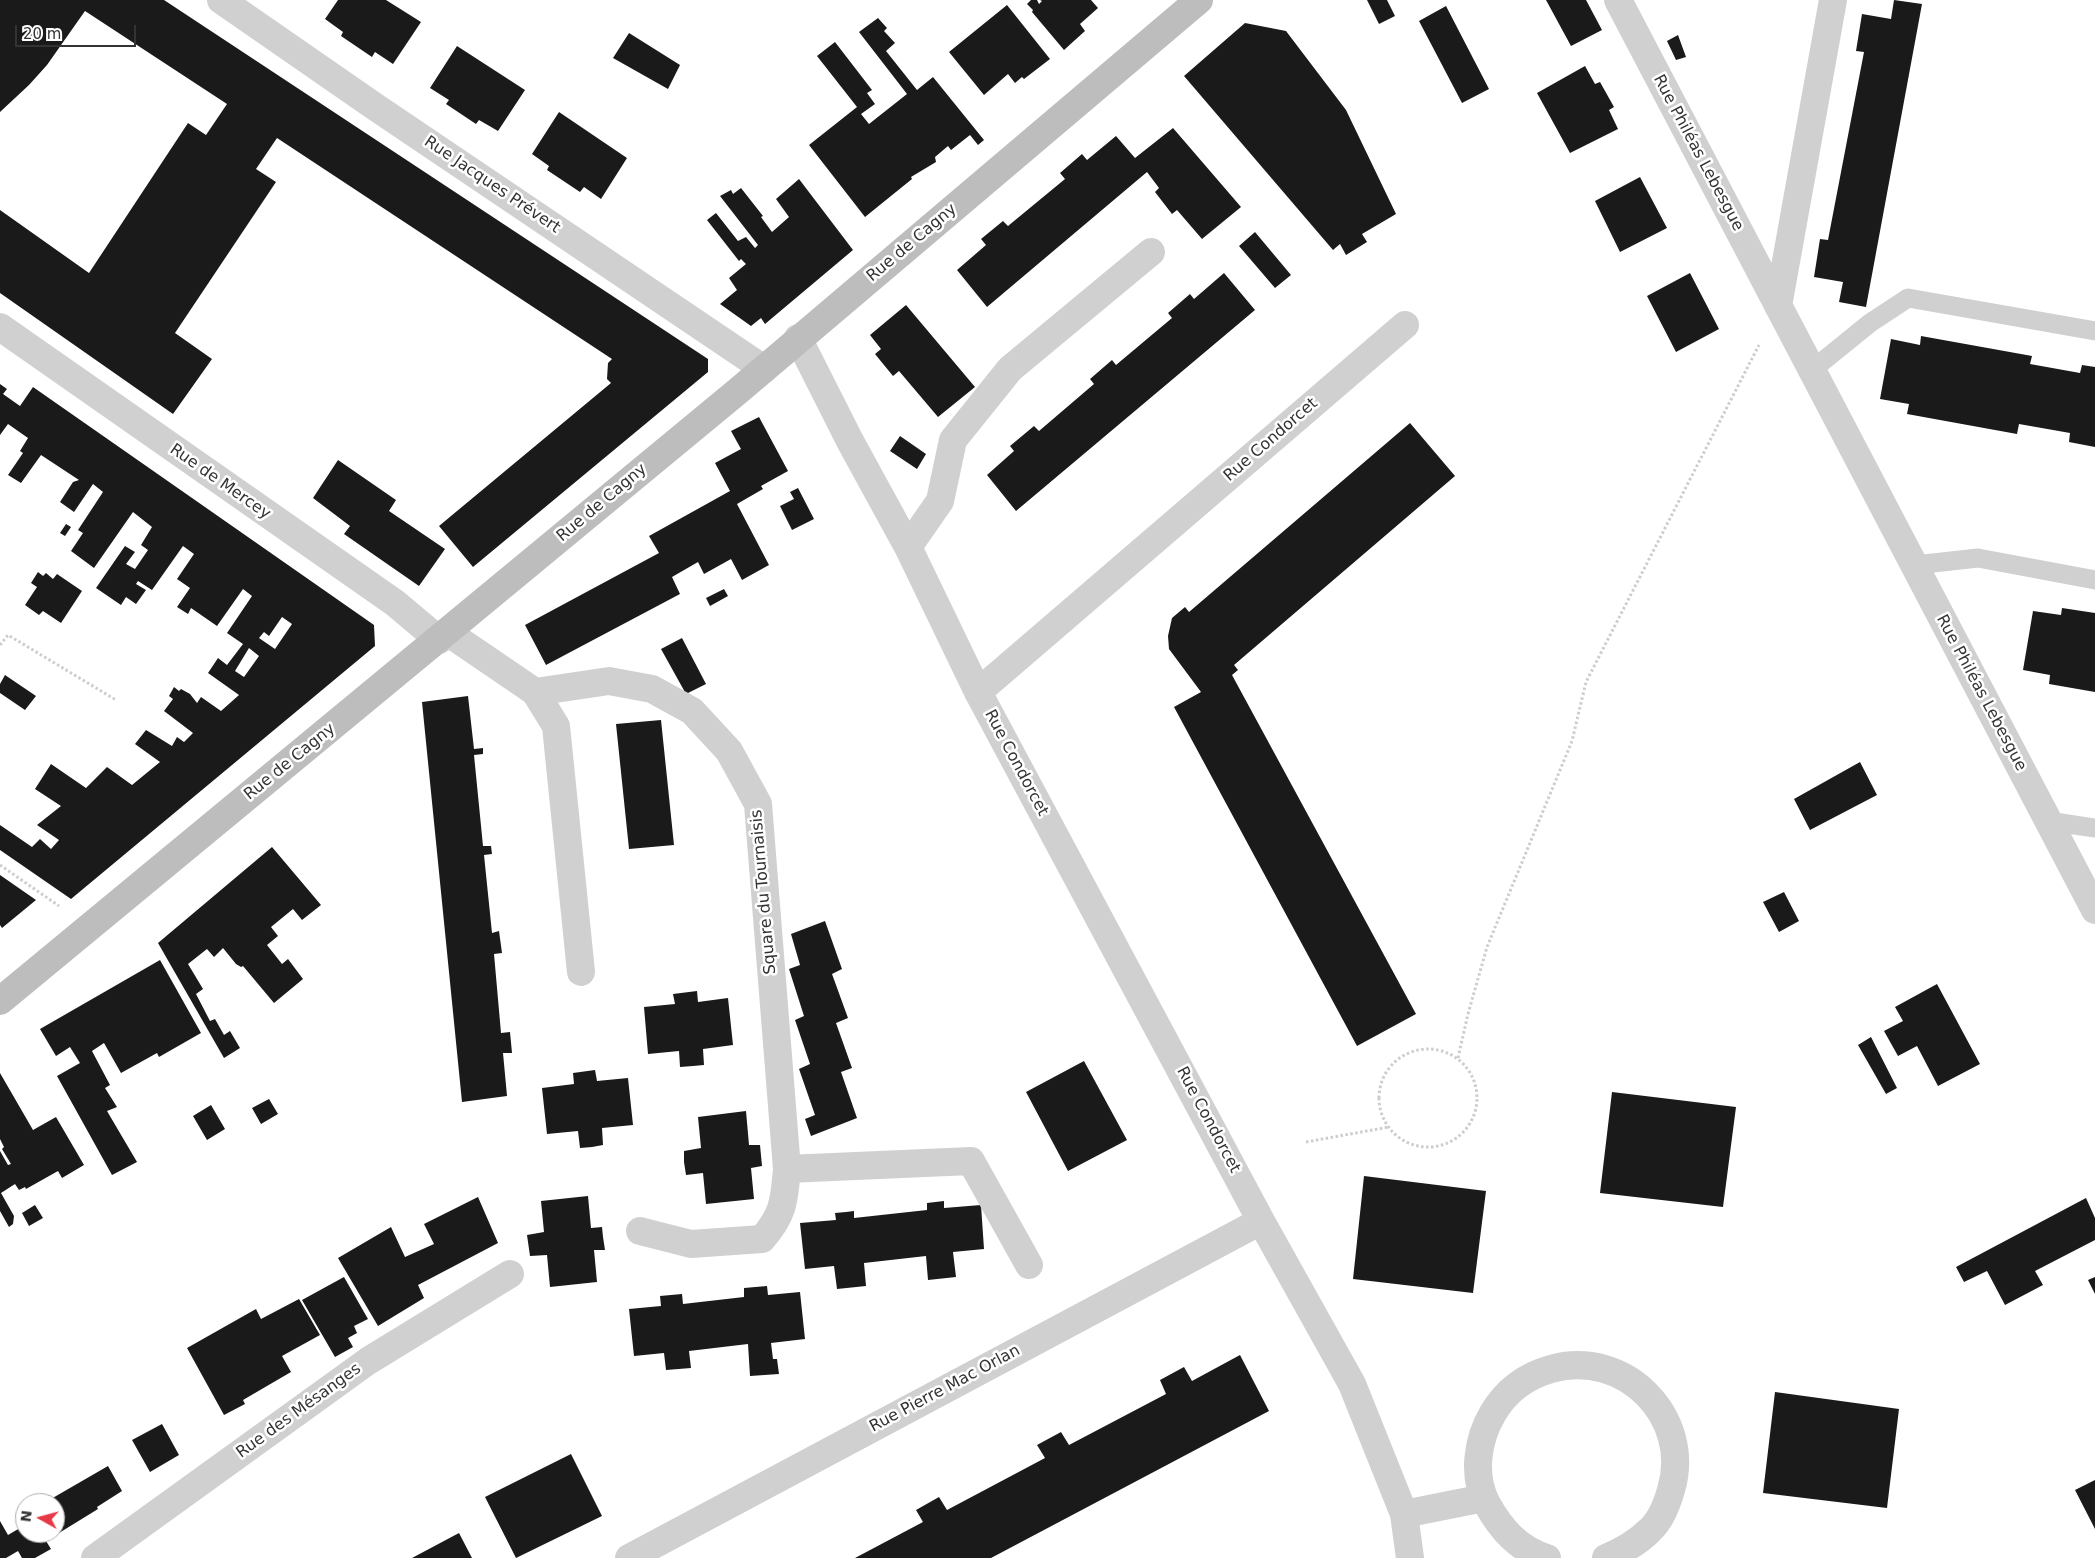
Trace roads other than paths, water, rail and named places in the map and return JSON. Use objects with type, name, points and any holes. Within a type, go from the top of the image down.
[{"type":"main road","name":"Rue de Cagny","points":[[0,1000],[764,369],[798,338],[1199,0]]},
{"type":"street","name":"Rue Jacques Prévert","points":[[221,0],[374,106],[764,369]]},
{"type":"street","name":"Rue Philéas Lebesgue","points":[[1618,0],[2095,910]]},
{"type":"street","points":[[1778,306],[1833,0]]},
{"type":"street","points":[[908,547],[940,501],[953,440],[1010,369],[1151,252]]},
{"type":"street","name":"Rue Condorcet","points":[[978,692],[1405,325]]},
{"type":"street","name":"Rue de Mercey","points":[[0,327],[145,430],[443,636]]},
{"type":"street","name":"Rue Condorcet","points":[[798,338],[850,441],[908,547],[978,692],[1261,1221],[1352,1384],[1404,1514],[1410,1558]]},
{"type":"street","points":[[443,636],[535,692],[556,726],[581,972]]},
{"type":"street","name":"Square du Tournaisis","points":[[535,692],[609,682],[652,688],[692,711],[729,751],[758,804],[787,1169],[784,1200],[776,1224],[762,1239],[691,1244],[640,1232]]},
{"type":"street","points":[[787,1169],[971,1161],[1029,1265]]},
{"type":"street","name":"Rue Pierre Mac Orlan","points":[[629,1558],[1261,1221]]},
{"type":"street","name":"Rue des Mésanges","points":[[95,1558],[368,1361],[510,1274]]},
{"type":"street","points":[[1547,1558],[1518,1544],[1498,1524],[1484,1498],[1478,1474],[1479,1449],[1486,1425],[1498,1404],[1516,1385],[1538,1373],[1561,1366],[1586,1365],[1610,1370],[1633,1382],[1651,1398],[1665,1419],[1674,1446],[1675,1476],[1667,1504],[1652,1529],[1629,1548],[1606,1558]]},
{"type":"street","points":[[1404,1514],[1484,1498]]},
{"type":"lane","points":[[1812,370],[1870,323],[1908,298],[2095,331]]},
{"type":"lane","points":[[1915,565],[1978,558],[2095,580]]},
{"type":"lane","points":[[2048,820],[2095,828]]}]
